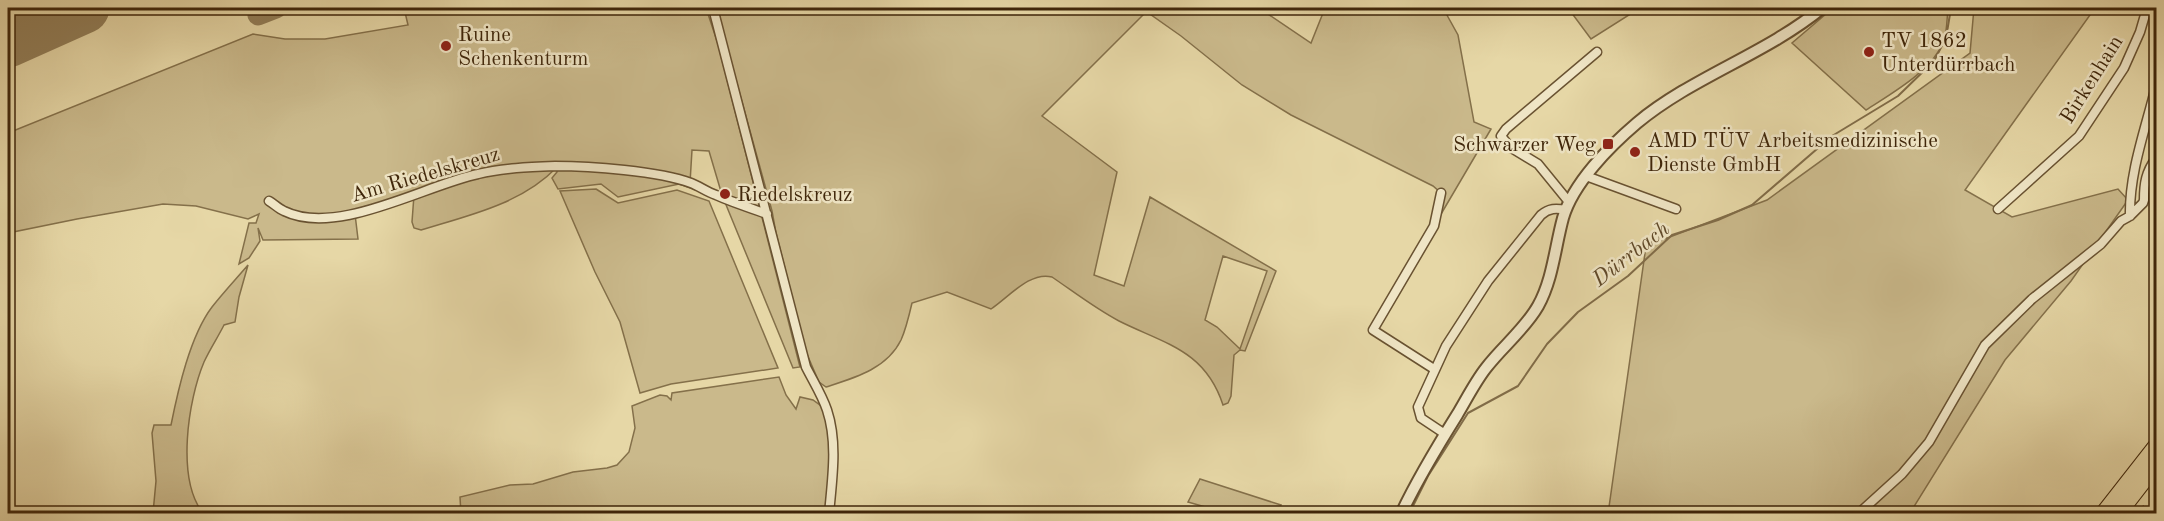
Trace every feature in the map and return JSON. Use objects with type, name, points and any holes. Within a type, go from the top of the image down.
[{"type":"highway","points":[[2102,513],[2157,445]]},
{"type":"highway","points":[[2119,513],[2157,466]]},
{"type":"street","points":[[713,8],[806,367],[828,411],[833,454],[829,513]]},
{"type":"street","points":[[1401,513],[1445,434],[1485,370],[1538,306],[1551,273],[1568,206],[1586,176],[1638,122],[1680,93],[1788,32],[1822,8]]},
{"type":"street","name":"Birkenhain","points":[[1998,209],[2079,136],[2124,68],[2140,32],[2147,8]]},
{"type":"street","points":[[1568,206],[1539,164],[1510,147],[1501,136],[1506,129],[1597,52]]},
{"type":"street","points":[[2130,216],[2129,199],[2157,86]]},
{"type":"street","points":[[1858,513],[1902,474],[1929,442],[1985,345],[2032,299],[2101,244],[2144,200],[2144,185],[2148,170],[2157,158]]},
{"type":"street","name":"Am Riedelskreuz","points":[[269,201],[284,211],[298,216],[321,218],[355,214],[478,174],[512,168],[557,166],[664,176],[690,183],[714,195],[767,214]]},
{"type":"street","points":[[1586,176],[1676,209]]},
{"type":"street","points":[[1434,369],[1373,330],[1434,226],[1441,193]]},
{"type":"street","points":[[1445,434],[1421,418],[1418,412],[1420,401],[1446,346],[1488,281],[1541,215],[1547,210],[1568,206]]},
{"type":"shaded area","points":[[404,8],[706,8],[718,44],[800,367],[793,368],[722,195],[709,151],[692,150],[690,183],[699,191],[679,184],[618,197],[601,184],[558,189],[552,178],[557,172],[557,167],[543,180],[511,200],[475,214],[421,230],[414,228],[412,222],[414,195],[355,214],[358,239],[263,240],[258,228],[260,241],[249,258],[239,264],[249,223],[256,223],[259,214],[248,219],[196,206],[163,204],[8,233],[8,133],[253,34],[285,39],[325,39],[408,25]]},
{"type":"shaded area","points":[[718,8],[1259,8],[1311,43],[1325,8],[1443,8],[1458,35],[1474,122],[1491,129],[1434,226],[1441,193],[1433,186],[1291,115],[1242,85],[1181,36],[1144,10],[1144,14],[1042,116],[1117,172],[1094,275],[1124,286],[1150,197],[1276,271],[1245,351],[1240,350],[1234,355],[1231,396],[1228,403],[1223,405],[1206,372],[1182,351],[1119,321],[1052,277],[1044,276],[1028,281],[991,309],[947,292],[912,303],[901,340],[887,358],[869,371],[826,387],[819,382],[806,352],[772,211]],"holes":[[[1223,256],[1267,271],[1240,349],[1217,327],[1205,320]]]},
{"type":"shaded area","points":[[1568,8],[1640,8],[1591,39]]},
{"type":"shaded area","name":"TV 1862 Unterdürrbach","points":[[1833,8],[1948,8],[1944,41],[1921,72],[1866,110],[1792,43]]},
{"type":"shaded area","points":[[1974,8],[2095,8],[1965,190],[2012,217],[2118,189],[2128,200],[2071,281],[2005,360],[1910,513],[1608,514],[1646,246],[1767,200],[1970,53]]},
{"type":"shaded area","points":[[596,189],[618,203],[677,190],[709,201],[778,368],[671,384],[640,393],[620,322],[595,272],[560,191]]},
{"type":"shaded area","points":[[248,265],[235,322],[224,325],[204,362],[193,397],[187,439],[187,460],[195,498],[203,513],[153,513],[156,481],[152,433],[154,425],[171,425],[181,380],[197,333],[212,307]]},
{"type":"shaded area","points":[[779,377],[786,395],[796,409],[800,397],[813,400],[828,411],[832,433],[829,513],[461,514],[460,497],[510,485],[533,484],[573,472],[617,465],[629,452],[635,428],[632,406],[660,395],[667,396],[671,400],[672,393]]},
{"type":"shaded area","points":[[1200,479],[1281,505],[1276,513],[1226,513],[1188,502]]},
{"type":"waterway","name":"Dürrbach","points":[[1409,514],[1428,476],[1468,413],[1518,386],[1547,344],[1578,312],[1628,276],[1672,235],[1718,220],[1752,205],[1832,136],[1898,96],[1934,61],[1946,38],[1951,8]]},
{"type":"taxiway","points":[[258,15],[276,8]]},
{"type":"runway","points":[[8,42],[84,8]]},
{"type":"railway","points":[[2138,514],[2156,489]]},
{"type":"railway","points":[[2152,514],[2156,508]]},
{"type":"place","name":"Ruine Schenkenturm","points":[[446,46]]},
{"type":"place","name":"TV 1862 Unterdürrbach","points":[[1869,52]]},
{"type":"place","name":"Schwarzer Weg","points":[[1608,144]]},
{"type":"place","name":"AMD TÜV Arbeitsmedizinische Dienste GmbH","points":[[1635,152]]},
{"type":"place","name":"Riedelskreuz","points":[[725,194]]}]
